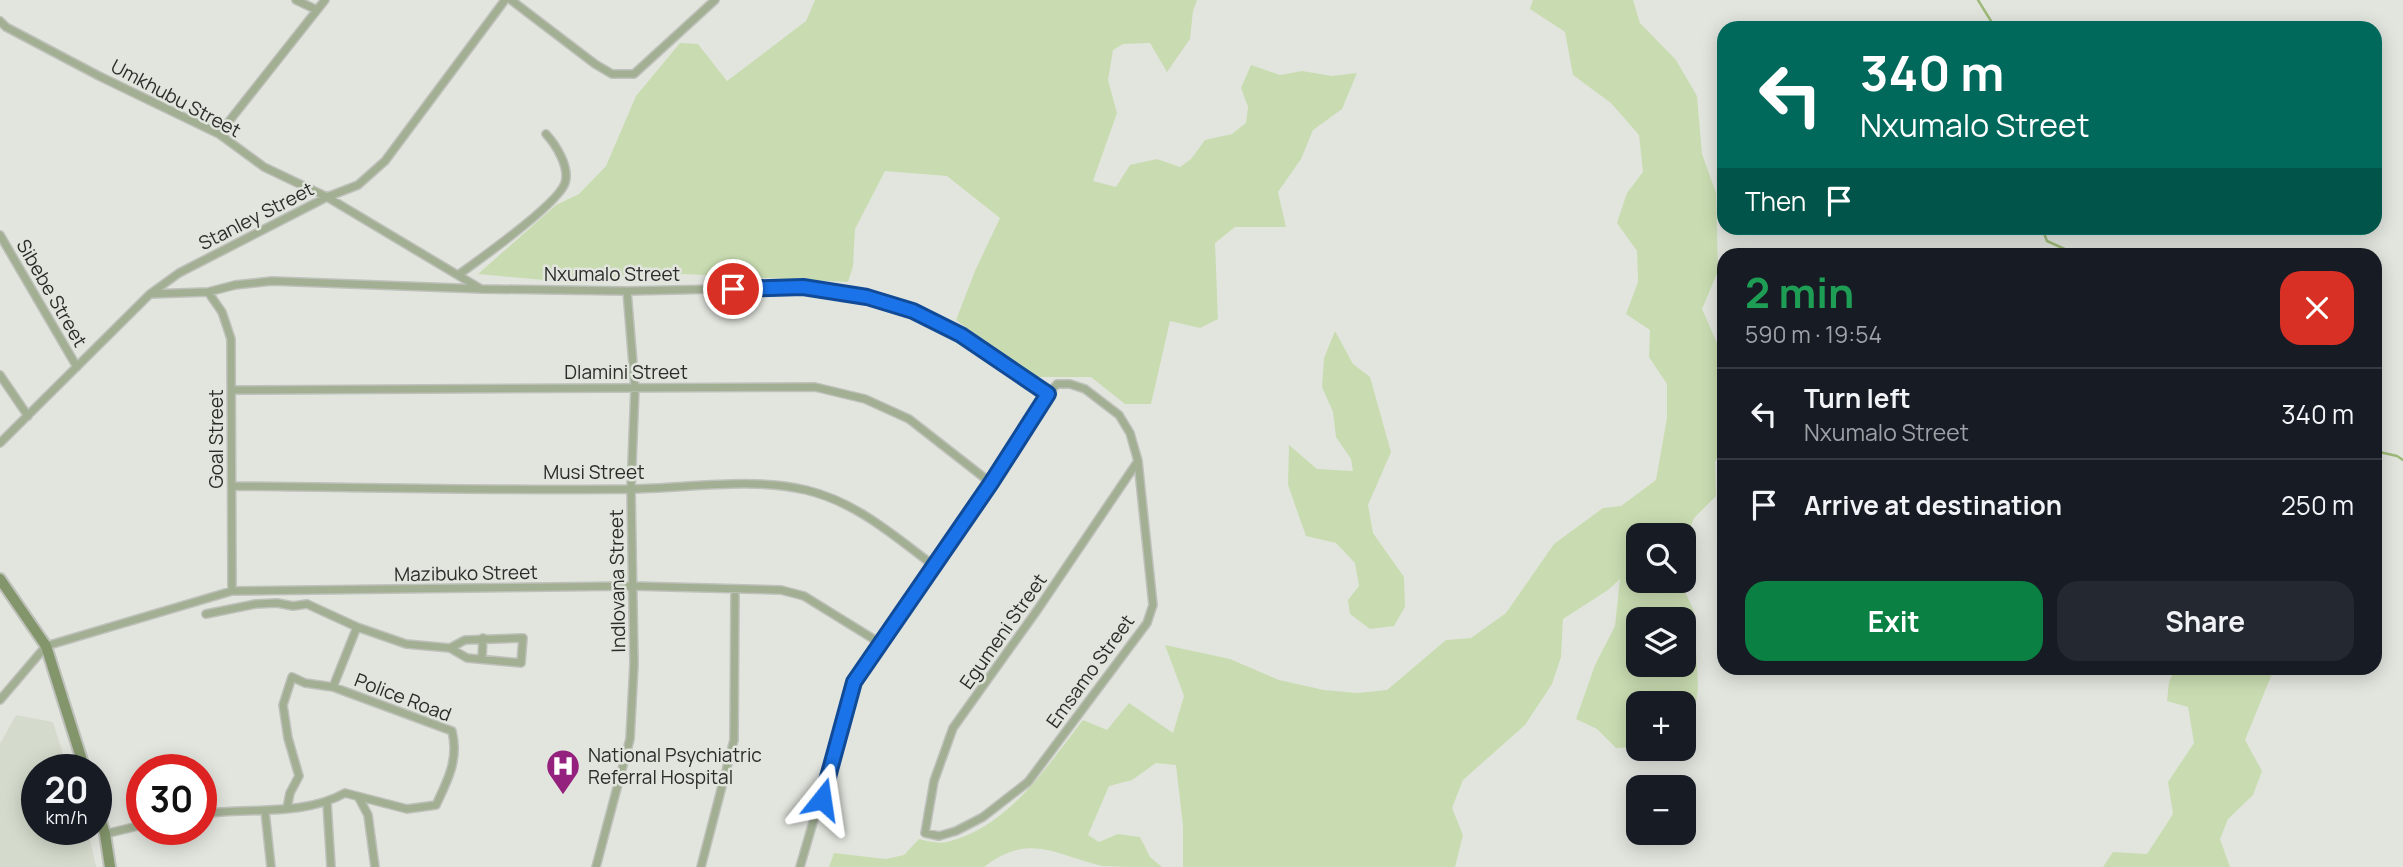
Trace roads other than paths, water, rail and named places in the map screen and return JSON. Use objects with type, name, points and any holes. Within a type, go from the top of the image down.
[{"type":"main road","points":[[0,579],[46,646],[81,754]]},
{"type":"main road","points":[[107,845],[110,867]]},
{"type":"street","points":[[296,0],[317,10]]},
{"type":"street","points":[[219,134],[325,0]]},
{"type":"street","name":"Stanley Street","points":[[0,443],[150,293],[179,273],[327,197],[358,186],[385,161],[505,0]]},
{"type":"street","points":[[511,0],[595,64],[612,74],[634,74],[715,0]]},
{"type":"street","name":"Umkhubu Street","points":[[0,20],[6,27],[99,76],[219,134],[264,167],[327,197],[482,289]]},
{"type":"street","points":[[458,275],[521,228],[562,188],[566,175],[564,166],[553,141],[546,134]]},
{"type":"street","name":"Sibebe Street","points":[[0,236],[77,367]]},
{"type":"street","name":"Nxumalo Street","points":[[150,293],[208,292],[235,285],[272,281],[627,291],[803,287],[867,297],[913,311],[961,335],[1048,394]]},
{"type":"street","name":"Indlovana Street","points":[[596,867],[630,739],[634,664],[631,489],[635,388],[627,291]]},
{"type":"street","name":"Goal Street","points":[[208,292],[222,312],[231,339],[232,591]]},
{"type":"street","points":[[0,375],[28,416]]},
{"type":"street","name":"Emsamo Street","points":[[925,833],[939,836],[956,831],[983,817],[1028,782],[1147,623],[1153,605],[1138,461],[1130,433],[1119,415],[1086,389],[1070,384],[1057,384],[1048,394]]},
{"type":"street","name":"Dlamini Street","points":[[232,390],[815,387],[865,399],[909,419],[991,483]]},
{"type":"street","points":[[800,867],[854,682],[991,483],[1048,394]]},
{"type":"street","name":"Egumeni Street","points":[[925,833],[933,780],[953,729],[1038,610],[1138,461]]},
{"type":"street","name":"Musi Street","points":[[232,486],[631,489],[767,484],[806,490],[844,502],[933,565]]},
{"type":"street","name":"Mazibuko Street","points":[[46,646],[232,591],[632,586],[780,590],[804,596],[880,643]]},
{"type":"street","points":[[701,867],[734,740],[735,589]]},
{"type":"street","points":[[206,614],[256,604],[307,604],[357,627],[405,644],[450,648],[467,658],[521,663],[523,638],[465,640],[450,648]]},
{"type":"street","points":[[333,687],[357,627]]},
{"type":"street","points":[[482,659],[483,638]]},
{"type":"street","points":[[0,700],[46,646]]},
{"type":"street","name":"Police Road","points":[[217,812],[265,811],[327,803],[345,793],[407,809],[436,804],[452,772],[456,745],[452,731],[333,687],[305,683],[292,677],[283,705],[288,738],[299,776],[290,793],[287,808]]},
{"type":"street","points":[[359,798],[368,815],[375,867]]},
{"type":"street","points":[[327,803],[331,867]]},
{"type":"street","points":[[265,811],[271,867]]},
{"type":"waterway","points":[[1978,0],[1991,21]]},
{"type":"waterway","points":[[2045,235],[2047,241],[2062,248]]},
{"type":"waterway","points":[[2382,453],[2403,460]]},
{"type":"place","name":"National Psychiatric Referral Hospital","points":[[563,796]]}]
